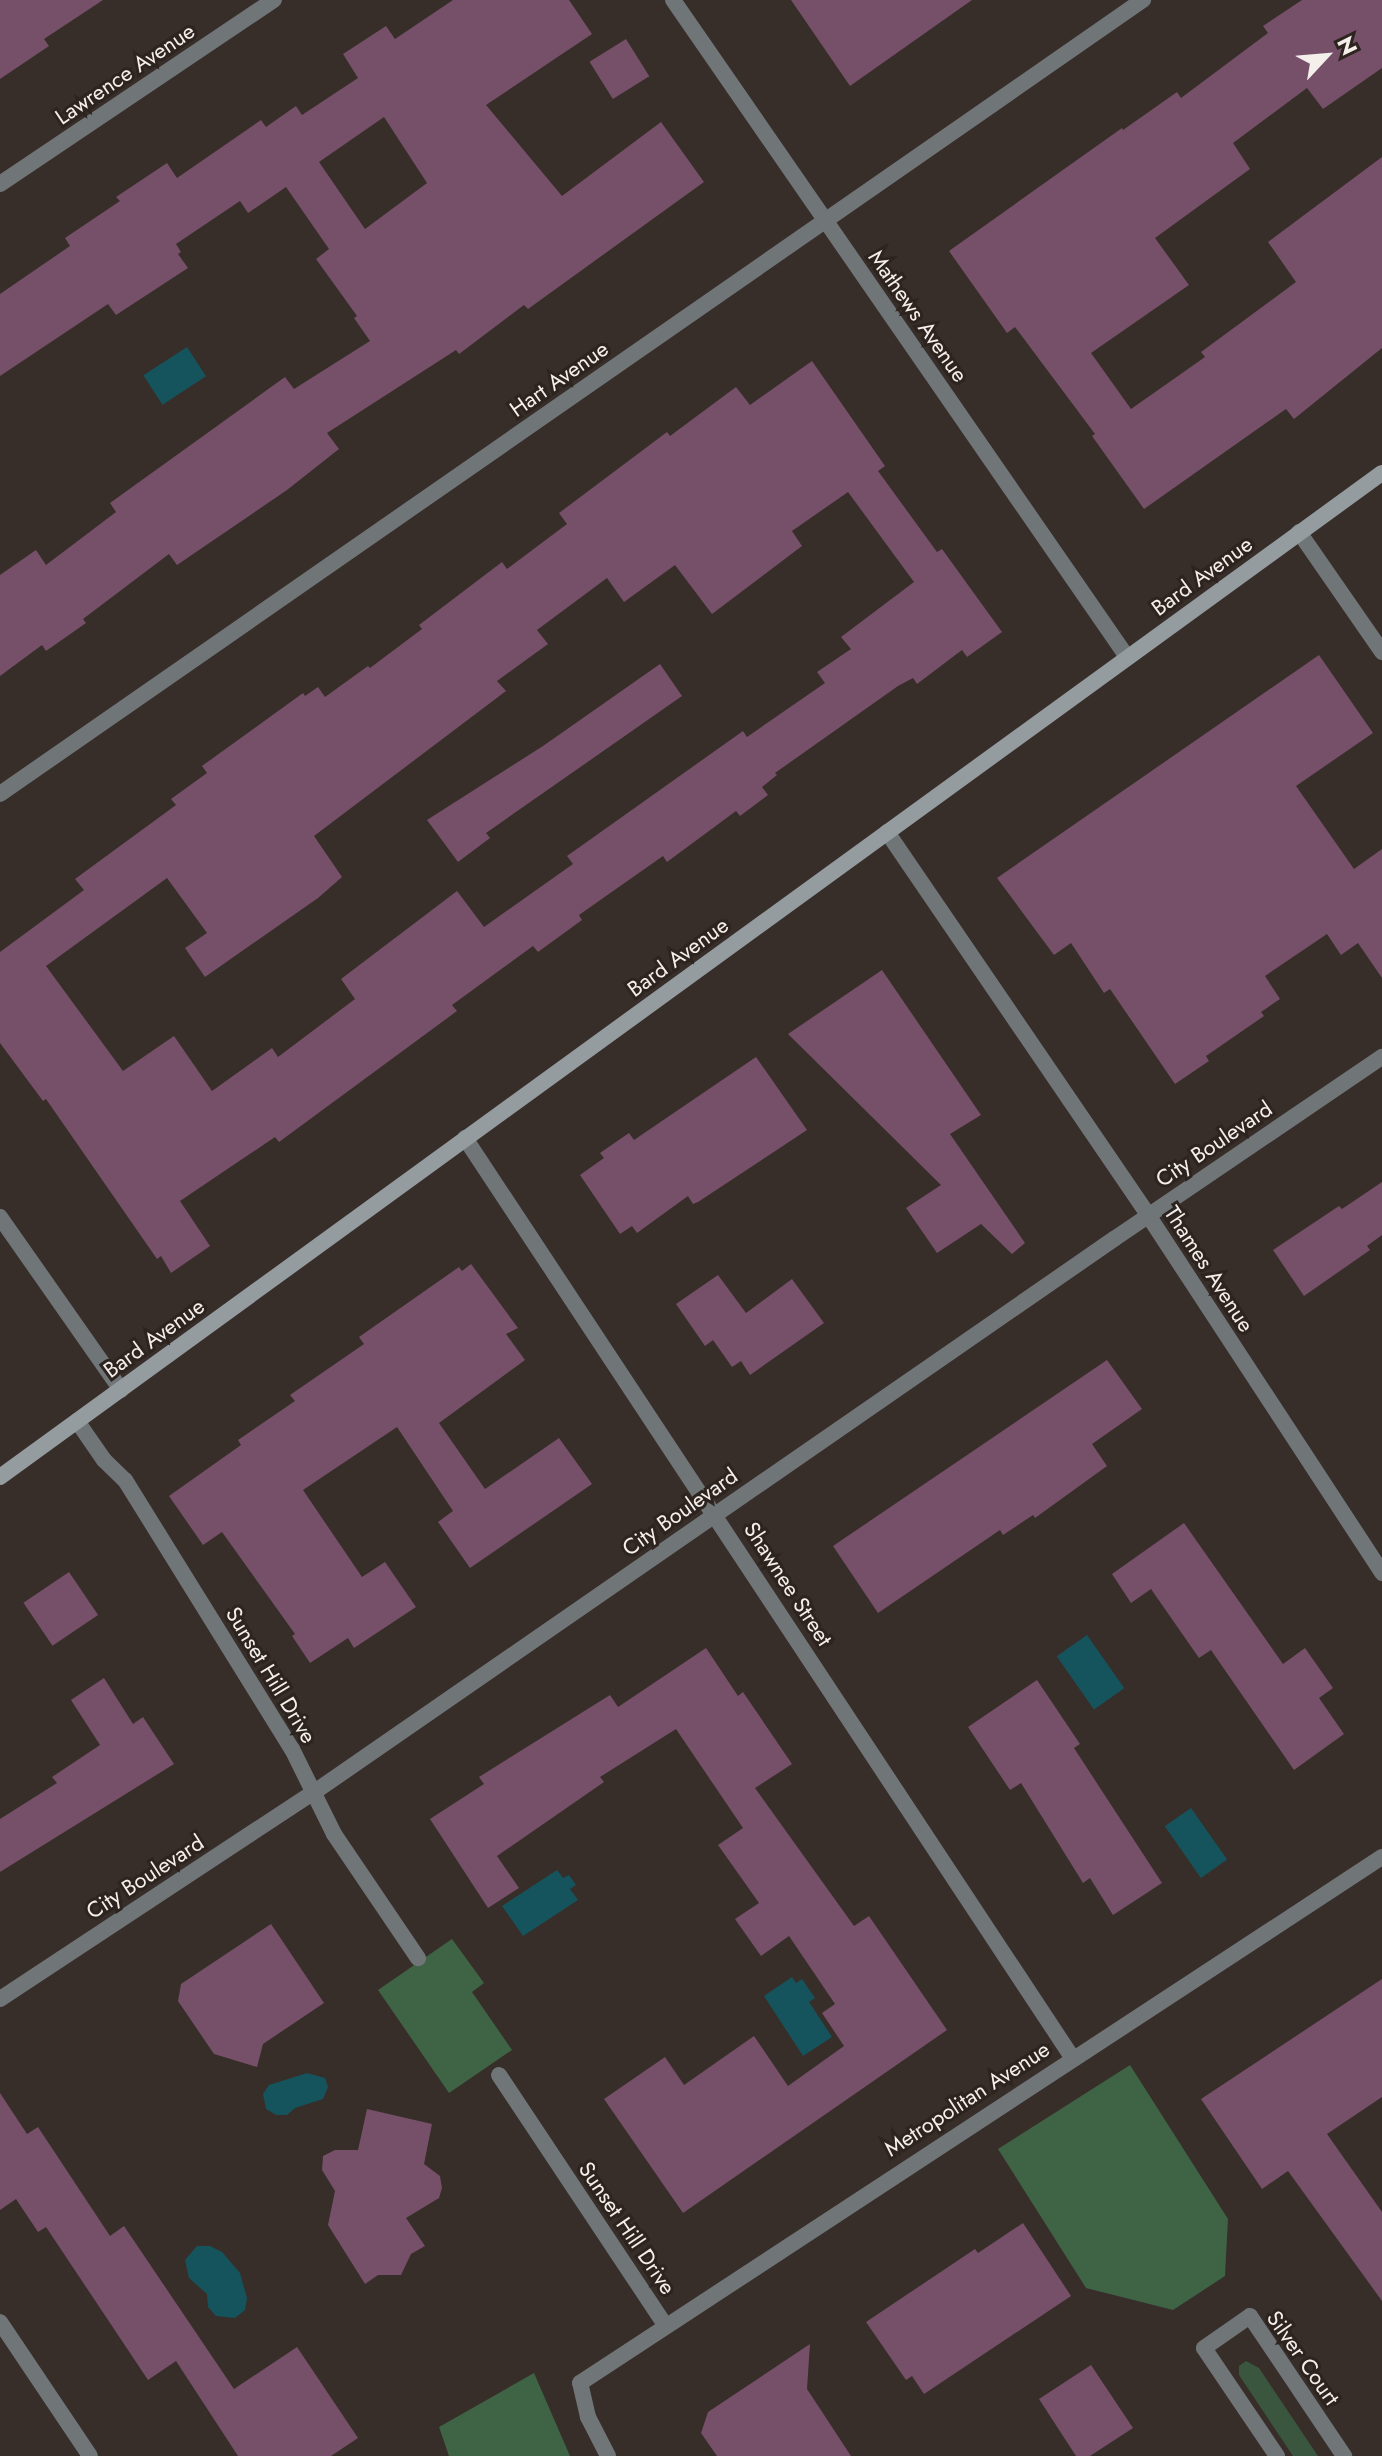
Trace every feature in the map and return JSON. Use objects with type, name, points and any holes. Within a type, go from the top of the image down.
[{"type":"street","name":"Lawrence Avenue","points":[[0,184],[274,0]]},
{"type":"street","name":"Mathews Avenue","points":[[673,0],[1127,657]]},
{"type":"street","name":"Hart Avenue","points":[[0,794],[1143,0]]},
{"type":"street","name":"Bard Avenue","points":[[0,1477],[1382,473]]},
{"type":"street","points":[[1299,532],[1382,652]]},
{"type":"street","name":"Thames Avenue","points":[[887,832],[1148,1215],[1382,1573]]},
{"type":"street","name":"City Boulevard","points":[[0,1999],[313,1793],[1148,1215],[1382,1057]]},
{"type":"street","name":"Shawnee Street","points":[[465,1138],[1072,2057]]},
{"type":"street","points":[[0,1217],[121,1390]]},
{"type":"street","name":"Sunset Hill Drive","points":[[77,1421],[104,1460],[125,1480],[292,1749],[334,1834],[418,1958]]},
{"type":"street","name":"Metropolitan Avenue","points":[[608,2456],[588,2417],[580,2383],[1072,2057],[1382,1857]]},
{"type":"street","name":"Sunset Hill Drive","points":[[499,2075],[665,2325]]},
{"type":"street","name":"Silver Court","points":[[1277,2456],[1204,2348],[1250,2316],[1344,2456]]},
{"type":"street","points":[[0,2322],[90,2456]]},
{"type":"green space","points":[[452,1939],[484,1983],[472,1992],[512,2050],[449,2093],[378,1990]]},
{"type":"green space","points":[[1130,2065],[1228,2219],[1225,2276],[1173,2310],[1086,2288],[998,2149]]},
{"type":"green space","points":[[1246,2361],[1259,2368],[1318,2456],[1293,2456],[1239,2375],[1239,2366]]},
{"type":"green space","points":[[534,2373],[570,2456],[449,2456],[439,2427]]},
{"type":"water","points":[[187,347],[206,376],[162,405],[143,375]]},
{"type":"water","points":[[1087,1635],[1124,1688],[1094,1709],[1057,1656]]},
{"type":"water","points":[[1191,1808],[1227,1860],[1201,1878],[1165,1826]]},
{"type":"water","points":[[557,1870],[563,1878],[569,1875],[576,1885],[570,1889],[578,1900],[523,1936],[502,1906]]},
{"type":"water","points":[[792,1977],[796,1983],[802,1979],[815,1998],[809,2002],[832,2037],[803,2056],[764,1996]]},
{"type":"water","points":[[307,2073],[325,2078],[328,2087],[323,2099],[295,2108],[287,2115],[276,2115],[266,2109],[263,2094],[269,2085]]},
{"type":"water","points":[[197,2246],[210,2246],[222,2252],[240,2273],[247,2298],[245,2310],[235,2318],[216,2316],[208,2307],[207,2294],[189,2278],[185,2260]]},
{"type":"building","points":[[0,0],[103,0],[44,39],[49,46],[0,79]]},
{"type":"building","points":[[453,0],[569,0],[592,34],[486,105],[562,196],[661,122],[704,182],[528,309],[524,305],[459,354],[456,350],[327,433],[339,449],[287,490],[177,565],[169,554],[83,619],[86,623],[46,651],[42,645],[0,676],[0,575],[36,550],[46,565],[116,512],[110,503],[285,377],[294,389],[370,341],[354,318],[357,316],[316,259],[329,249],[286,187],[248,213],[240,201],[176,244],[181,252],[178,254],[188,268],[116,315],[108,304],[0,376],[0,294],[70,246],[65,238],[120,201],[116,197],[167,163],[177,178],[261,120],[266,127],[296,106],[302,115],[358,78],[343,54],[386,26],[395,39]],"holes":[[[384,117],[427,183],[365,229],[319,162]]]},
{"type":"building","points":[[791,0],[972,0],[850,86]]},
{"type":"building","points":[[1302,0],[1382,0],[1382,68],[1323,109],[1307,88],[1233,143],[1250,169],[1155,238],[1189,285],[1091,353],[1131,409],[1205,357],[1201,352],[1296,282],[1268,242],[1382,157],[1382,348],[1294,419],[1286,409],[1144,509],[1092,436],[1095,434],[1015,327],[1007,333],[949,251],[1122,128],[1177,92],[1181,98],[1268,33],[1263,26]]},
{"type":"building","points":[[626,39],[649,76],[613,99],[590,62]]},
{"type":"building","points":[[812,361],[885,466],[878,471],[937,552],[942,549],[1002,632],[967,657],[962,650],[917,684],[913,678],[898,686],[775,773],[777,775],[762,787],[768,795],[740,816],[736,811],[667,862],[663,856],[579,915],[582,920],[538,952],[533,946],[452,1005],[457,1011],[279,1142],[275,1137],[180,1201],[210,1246],[171,1273],[161,1256],[157,1259],[46,1099],[43,1101],[0,1043],[0,952],[84,890],[75,879],[176,805],[171,799],[207,773],[202,766],[303,693],[305,696],[318,687],[325,697],[368,666],[370,668],[422,629],[419,625],[502,562],[507,569],[567,524],[559,513],[667,432],[670,436],[736,387],[750,405]],"holes":[[[848,492],[914,582],[841,637],[851,649],[817,672],[825,683],[747,737],[743,731],[567,856],[573,864],[484,927],[457,891],[341,979],[355,999],[278,1057],[272,1048],[212,1091],[174,1036],[123,1071],[46,966],[167,878],[207,933],[185,948],[205,977],[318,898],[342,877],[314,836],[506,691],[497,681],[548,644],[537,630],[607,578],[624,602],[675,565],[712,614],[802,546],[792,531]]]},
{"type":"building","points":[[1319,655],[1373,733],[1296,786],[1354,869],[1382,849],[1382,978],[1358,943],[1341,955],[1327,934],[1265,976],[1280,999],[1261,1012],[1264,1016],[1206,1056],[1209,1061],[1175,1084],[1110,989],[1104,993],[1071,943],[1054,955],[997,878]]},
{"type":"building","points":[[660,664],[682,696],[486,833],[490,838],[458,862],[427,820],[543,746]]},
{"type":"building","points":[[882,970],[981,1115],[950,1134],[1025,1243],[1012,1254],[981,1224],[937,1253],[906,1208],[941,1185],[788,1034]]},
{"type":"building","points":[[756,1057],[807,1130],[698,1202],[693,1204],[688,1196],[637,1233],[632,1226],[620,1234],[580,1175],[604,1158],[600,1153],[629,1133],[634,1140]]},
{"type":"building","points":[[1382,1182],[1382,1235],[1367,1246],[1370,1250],[1304,1296],[1273,1250]]},
{"type":"building","points":[[471,1264],[518,1328],[506,1334],[525,1360],[439,1423],[485,1489],[559,1438],[592,1484],[470,1568],[438,1522],[453,1511],[397,1427],[303,1490],[362,1577],[385,1562],[416,1607],[354,1648],[348,1638],[310,1663],[292,1636],[295,1634],[222,1532],[203,1545],[169,1496],[241,1445],[238,1440],[295,1401],[290,1395],[364,1344],[359,1337],[459,1267],[462,1271]]},
{"type":"building","points":[[718,1275],[746,1313],[792,1279],[824,1323],[750,1375],[741,1361],[732,1367],[713,1340],[705,1346],[676,1304]]},
{"type":"building","points":[[1107,1360],[1142,1409],[1092,1444],[1107,1466],[1035,1518],[1033,1515],[1003,1535],[1000,1530],[878,1613],[833,1546]]},
{"type":"building","points":[[1184,1523],[1283,1664],[1305,1648],[1333,1688],[1319,1698],[1344,1734],[1294,1770],[1211,1650],[1199,1658],[1151,1589],[1131,1603],[1112,1574]]},
{"type":"building","points":[[69,1572],[98,1615],[52,1646],[23,1603]]},
{"type":"building","points":[[706,1648],[738,1696],[743,1692],[792,1764],[755,1788],[854,1926],[869,1916],[947,2030],[683,2213],[604,2099],[665,2057],[684,2085],[754,2036],[788,2086],[844,2046],[822,2013],[835,2004],[789,1936],[761,1956],[735,1919],[759,1903],[718,1845],[743,1828],[676,1729],[600,1777],[604,1782],[497,1856],[519,1888],[488,1908],[430,1819],[484,1784],[479,1777],[610,1695],[618,1707]]},
{"type":"building","points":[[104,1678],[133,1724],[143,1717],[174,1764],[0,1872],[0,1819],[57,1783],[52,1777],[100,1745],[71,1700]]},
{"type":"building","points":[[1037,1680],[1080,1744],[1074,1748],[1162,1883],[1113,1915],[1090,1878],[1083,1883],[1021,1783],[1010,1790],[968,1727]]},
{"type":"building","points":[[271,1924],[324,2003],[263,2044],[257,2067],[214,2054],[178,2001],[181,1984]]},
{"type":"building","points":[[1382,1979],[1382,2097],[1327,2134],[1382,2212],[1382,2301],[1288,2171],[1262,2189],[1201,2099]]},
{"type":"building","points":[[0,2093],[27,2134],[38,2127],[110,2236],[124,2226],[234,2389],[297,2347],[358,2438],[331,2456],[238,2456],[176,2361],[148,2380],[46,2227],[38,2232],[16,2199],[0,2210]]},
{"type":"building","points":[[367,2109],[432,2124],[424,2164],[440,2176],[442,2188],[439,2198],[406,2218],[425,2246],[411,2254],[401,2275],[378,2275],[365,2284],[328,2225],[335,2191],[322,2170],[323,2156],[335,2150],[358,2150]]},
{"type":"building","points":[[1023,2223],[1071,2296],[924,2394],[912,2376],[906,2380],[866,2322],[975,2249],[978,2253]]},
{"type":"building","points":[[810,2344],[807,2389],[851,2456],[717,2456],[701,2433],[708,2412]]},
{"type":"building","points":[[1091,2365],[1133,2428],[1090,2456],[1076,2456],[1039,2399]]}]
